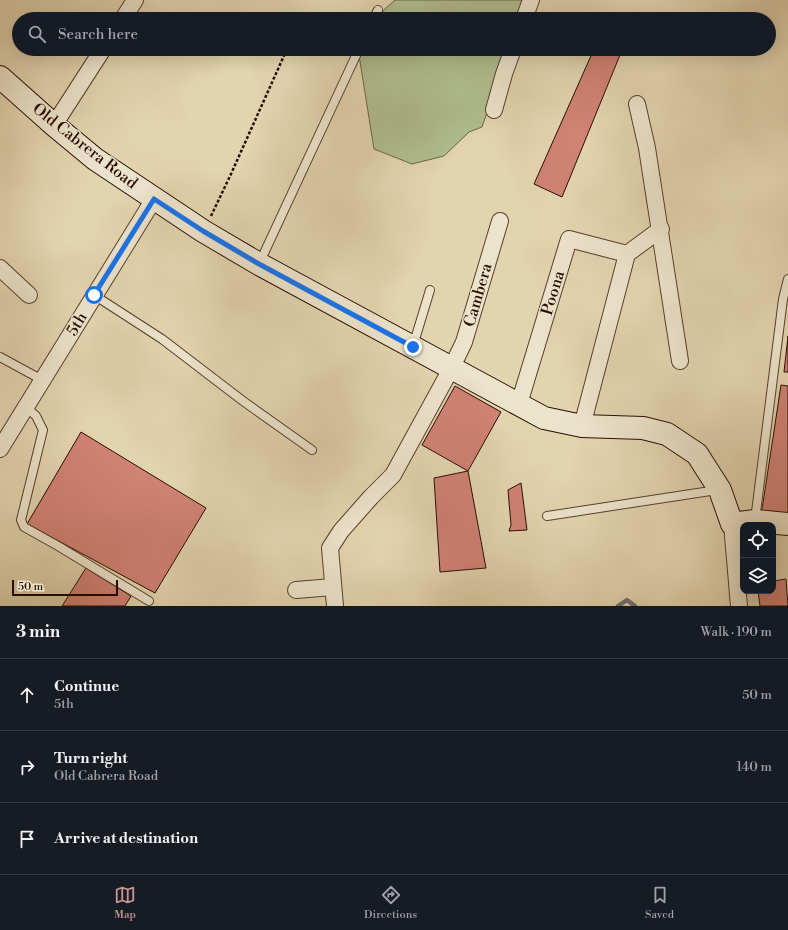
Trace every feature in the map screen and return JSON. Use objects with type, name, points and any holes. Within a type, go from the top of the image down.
[{"type":"street","points":[[127,12],[135,0]]},
{"type":"street","points":[[527,12],[531,0]]},
{"type":"street","points":[[54,125],[98,56]]},
{"type":"street","points":[[494,110],[510,56]]},
{"type":"street","name":"Old Cabrera Road","points":[[0,77],[95,159],[203,231],[259,264],[544,418],[582,426],[643,428],[667,434],[697,454],[720,490],[732,524]]},
{"type":"street","points":[[637,104],[647,148],[661,228],[680,361]]},
{"type":"street","name":"5th","points":[[0,449],[154,199]]},
{"type":"street","name":"Cambera","points":[[335,606],[330,548],[341,531],[393,475],[452,367],[464,342],[500,221]]},
{"type":"street","points":[[582,426],[627,254],[661,228]]},
{"type":"street","name":"Poona","points":[[519,404],[569,239],[627,254]]},
{"type":"street","points":[[0,268],[29,295]]},
{"type":"street","points":[[739,606],[732,524],[755,521],[788,524]]},
{"type":"street","points":[[296,590],[333,586]]},
{"type":"lane","points":[[259,264],[356,56]]},
{"type":"lane","points":[[755,521],[783,299],[788,279]]},
{"type":"lane","points":[[413,347],[430,290]]},
{"type":"lane","points":[[94,295],[162,339],[243,401],[312,450]]},
{"type":"lane","points":[[0,357],[43,379]]},
{"type":"lane","points":[[26,407],[36,416],[43,430],[22,520],[24,527],[149,601]]},
{"type":"lane","points":[[547,516],[720,490]]},
{"type":"path","points":[[203,231],[232,174],[284,56]]},
{"type":"green space","points":[[395,0],[527,0],[523,12],[382,12]]},
{"type":"green space","points":[[359,56],[507,56],[482,127],[469,132],[444,156],[412,164],[374,149]]},
{"type":"building","points":[[591,56],[620,56],[562,197],[534,184]]},
{"type":"building","points":[[788,336],[788,372],[784,372]]},
{"type":"building","points":[[781,385],[788,386],[788,518],[761,516]]},
{"type":"building","points":[[455,386],[501,412],[468,471],[422,445]]},
{"type":"building","points":[[81,432],[206,508],[155,593],[27,524]]},
{"type":"building","points":[[468,471],[486,568],[440,572],[434,478]]},
{"type":"building","points":[[521,483],[527,530],[509,531],[511,525],[508,490]]},
{"type":"building","points":[[86,568],[131,596],[125,606],[62,606]]},
{"type":"building","points":[[786,579],[788,606],[760,606],[758,594],[776,594],[776,581]]},
{"type":"waterway","points":[[618,606],[627,600],[635,606]]},
{"type":"route","points":[[94,295],[154,199],[203,231],[259,264],[413,347]]}]
